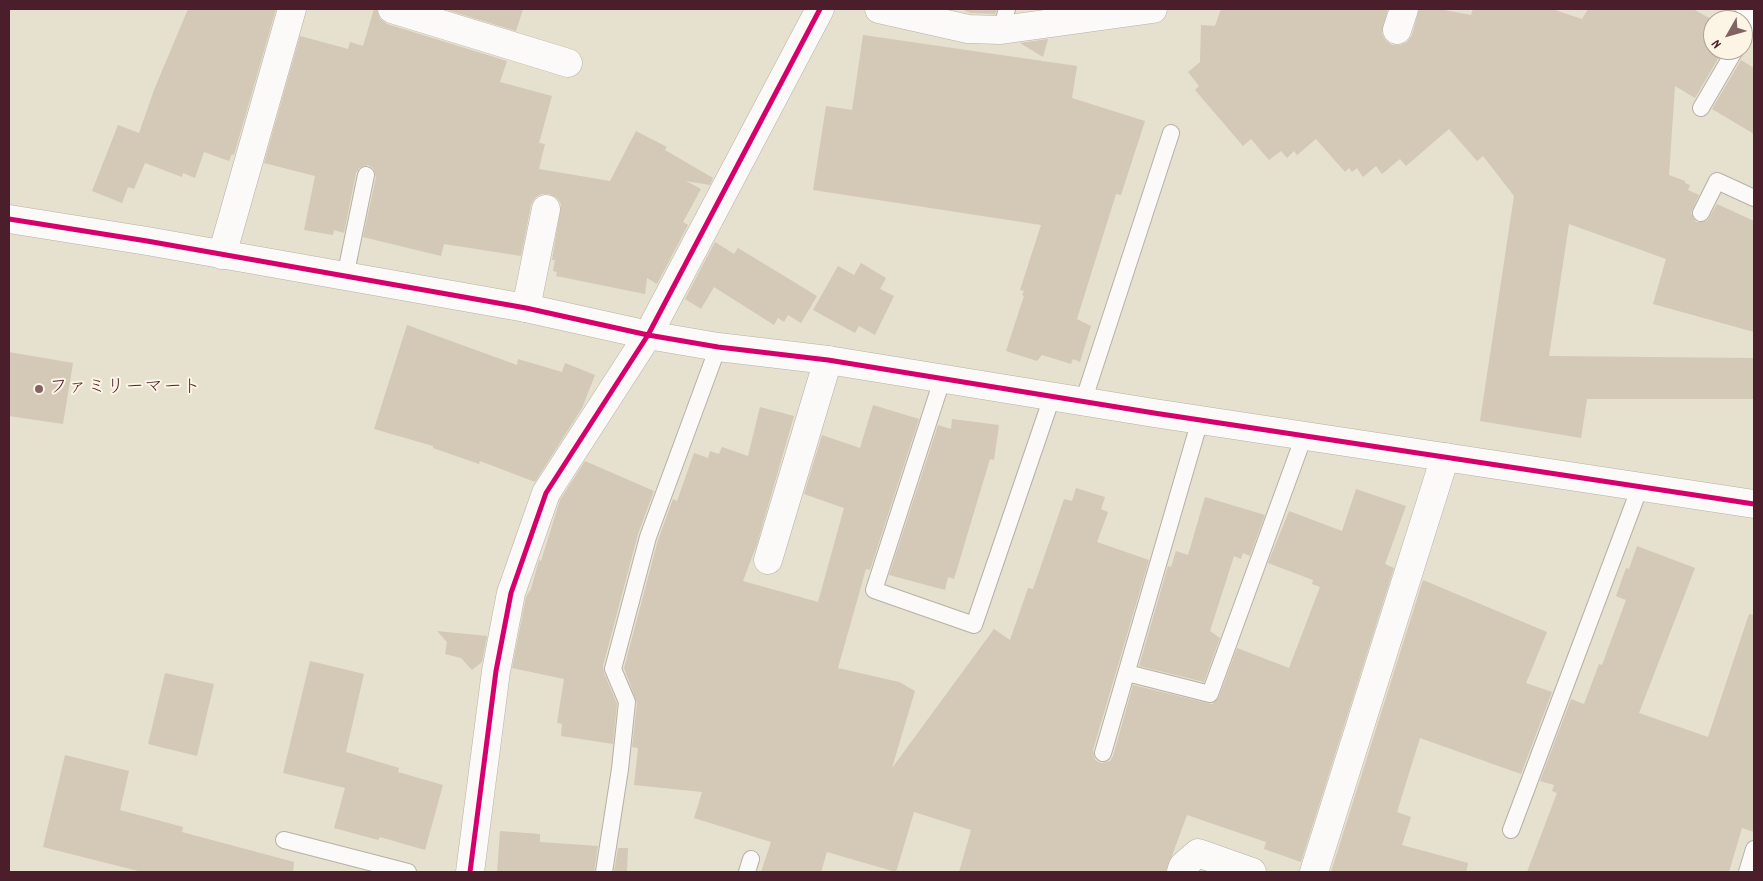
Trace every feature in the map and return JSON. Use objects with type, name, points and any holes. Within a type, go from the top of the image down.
[{"type":"street","points":[[222,255],[292,9]]},
{"type":"street","points":[[392,9],[568,63]]},
{"type":"street","points":[[470,872],[496,672],[511,593],[546,493],[648,335],[820,9]]},
{"type":"street","points":[[879,9],[968,29],[1004,19],[1153,9]]},
{"type":"street","points":[[1750,9],[1754,12]]},
{"type":"street","points":[[526,308],[546,209]]},
{"type":"street","points":[[9,218],[526,308],[648,335],[718,347],[828,360],[1083,402],[1754,504]]},
{"type":"street","points":[[768,560],[828,360]]},
{"type":"street","points":[[1314,872],[1445,457]]},
{"type":"street","points":[[1182,872],[1183,866],[1198,853],[1252,872]]},
{"type":"lane","points":[[1701,108],[1729,60]]},
{"type":"lane","points":[[1083,402],[1171,133]]},
{"type":"lane","points":[[345,277],[366,175]]},
{"type":"lane","points":[[1702,213],[1717,181],[1754,198]]},
{"type":"lane","points":[[604,872],[620,769],[627,702],[613,669],[648,537],[718,347]]},
{"type":"lane","points":[[942,380],[874,590],[974,625],[1052,397]]},
{"type":"lane","points":[[1103,753],[1200,420]]},
{"type":"lane","points":[[1127,673],[1210,694],[1304,436]]},
{"type":"lane","points":[[1512,830],[1640,487]]},
{"type":"lane","points":[[284,840],[408,872]]},
{"type":"lane","points":[[1747,872],[1754,849]]},
{"type":"building","points":[[188,9],[276,9],[234,155],[232,154],[229,161],[204,152],[195,178],[183,173],[182,177],[145,163],[134,189],[128,187],[122,203],[92,191],[118,125],[139,133],[154,90]]},
{"type":"building","points":[[374,9],[377,9],[380,19],[387,24],[507,61],[500,82],[552,96],[539,143],[545,144],[539,169],[610,181],[636,131],[667,147],[665,150],[713,178],[710,185],[686,181],[701,189],[683,222],[688,225],[657,284],[647,278],[645,294],[556,276],[557,272],[553,271],[555,260],[552,260],[561,204],[557,198],[549,194],[541,194],[535,198],[531,205],[521,256],[444,244],[441,256],[363,237],[376,177],[373,168],[368,165],[359,168],[356,173],[344,233],[334,230],[333,235],[304,230],[315,176],[264,163],[300,36],[348,49],[350,42],[363,46]]},
{"type":"building","points":[[444,9],[523,9],[516,31]]},
{"type":"building","points":[[962,9],[997,9],[995,14],[970,13]]},
{"type":"building","points":[[1221,9],[1388,9],[1382,34],[1386,41],[1392,45],[1400,45],[1407,42],[1412,35],[1419,9],[1439,9],[1471,15],[1473,9],[1552,9],[1582,19],[1588,9],[1693,9],[1703,14],[1703,60],[1717,60],[1695,98],[1675,86],[1669,175],[1685,181],[1685,183],[1690,185],[1688,190],[1699,195],[1691,213],[1696,222],[1707,221],[1717,204],[1754,221],[1754,332],[1653,304],[1666,259],[1569,224],[1549,356],[1754,358],[1754,399],[1587,399],[1581,438],[1480,421],[1514,196],[1483,156],[1477,161],[1449,129],[1406,166],[1400,159],[1382,174],[1376,166],[1363,177],[1357,168],[1352,172],[1349,168],[1345,172],[1316,139],[1297,155],[1294,151],[1287,158],[1281,151],[1269,160],[1251,139],[1243,146],[1195,90],[1199,86],[1188,72],[1200,62],[1201,25],[1215,26]]},
{"type":"building","points":[[863,35],[1077,66],[1072,98],[1145,121],[1121,195],[1116,194],[1077,319],[1091,326],[1080,362],[1073,359],[1071,364],[1042,355],[1037,361],[1006,351],[1024,296],[1022,295],[1024,291],[1020,290],[1041,225],[813,190],[826,106],[852,110]]},
{"type":"building","points":[[1048,39],[1043,57],[1020,43]]},
{"type":"building","points":[[1741,60],[1754,68],[1754,134],[1712,109]]},
{"type":"building","points":[[715,242],[734,254],[738,248],[817,296],[801,323],[788,315],[784,322],[778,318],[774,325],[714,287],[701,309],[685,299]]},
{"type":"building","points":[[861,263],[886,278],[880,289],[894,296],[875,335],[859,326],[855,333],[813,310],[838,266],[854,275]]},
{"type":"building","points":[[407,325],[517,365],[518,359],[562,372],[565,363],[595,375],[582,408],[535,482],[480,461],[479,464],[433,448],[433,446],[374,429]]},
{"type":"building","name":"ファミリーマート","points":[[9,352],[73,363],[63,424],[9,416]]},
{"type":"building","points":[[873,405],[919,419],[870,570],[866,569],[838,668],[899,682],[915,691],[892,768],[994,629],[1010,640],[1028,588],[1033,589],[1064,499],[1072,501],[1076,488],[1105,497],[1101,509],[1108,512],[1097,542],[1149,560],[1093,750],[1095,760],[1101,763],[1110,761],[1113,756],[1133,685],[1212,704],[1219,697],[1237,648],[1289,668],[1320,587],[1312,584],[1313,580],[1268,563],[1289,511],[1342,531],[1356,489],[1406,506],[1385,564],[1394,568],[1301,862],[1264,849],[1266,842],[1187,815],[1166,872],[959,872],[971,830],[914,812],[896,872],[827,852],[821,872],[761,872],[771,842],[694,818],[702,792],[634,785],[638,748],[632,747],[637,703],[624,668],[658,540],[673,499],[677,501],[694,453],[708,458],[710,451],[719,454],[722,447],[748,456],[760,407],[794,416],[757,544],[743,581],[818,602],[844,508],[804,494],[822,435],[860,448]]},
{"type":"building","points":[[952,419],[999,425],[994,460],[990,459],[954,579],[948,577],[945,590],[889,575],[938,425],[951,429]]},
{"type":"building","points":[[585,461],[654,491],[638,534],[603,666],[617,704],[613,744],[561,736],[562,724],[557,723],[564,679],[512,668],[526,597],[531,589],[539,560],[541,561],[560,500]]},
{"type":"building","points":[[1205,497],[1265,515],[1250,556],[1243,553],[1241,559],[1234,556],[1210,631],[1220,638],[1204,682],[1139,666],[1168,566],[1171,567],[1176,551],[1188,555]]},
{"type":"building","points":[[1637,546],[1695,568],[1639,713],[1708,737],[1749,614],[1754,615],[1754,832],[1742,828],[1729,872],[1527,872],[1557,793],[1552,791],[1554,785],[1540,781],[1571,699],[1584,704],[1599,664],[1602,665],[1626,600],[1616,596],[1626,568],[1629,569]]},
{"type":"building","points":[[1423,580],[1547,632],[1526,683],[1552,692],[1521,774],[1420,738],[1397,812],[1411,817],[1402,845],[1468,863],[1466,872],[1331,872]]},
{"type":"building","points":[[437,631],[487,636],[482,662],[472,670],[461,658],[445,654],[447,642]]},
{"type":"building","points":[[310,661],[364,674],[346,752],[399,768],[398,772],[443,785],[425,850],[380,837],[378,840],[334,828],[345,788],[283,773]]},
{"type":"building","points":[[165,673],[214,684],[197,756],[148,744]]},
{"type":"building","points":[[65,755],[129,771],[120,810],[183,827],[182,832],[294,862],[293,872],[142,872],[43,847]]},
{"type":"building","points":[[500,831],[540,834],[540,842],[598,846],[594,872],[497,872]]},
{"type":"building","points":[[618,848],[628,848],[627,872],[614,872]]},
{"type":"cycle path","points":[[470,872],[496,671],[511,593],[546,493],[648,335],[820,9]]},
{"type":"cycle path","points":[[9,219],[147,241],[526,308],[648,335],[718,347],[828,360],[1154,413],[1754,504]]},
{"type":"place","name":"ファミリーマート","points":[[39,389]]}]
